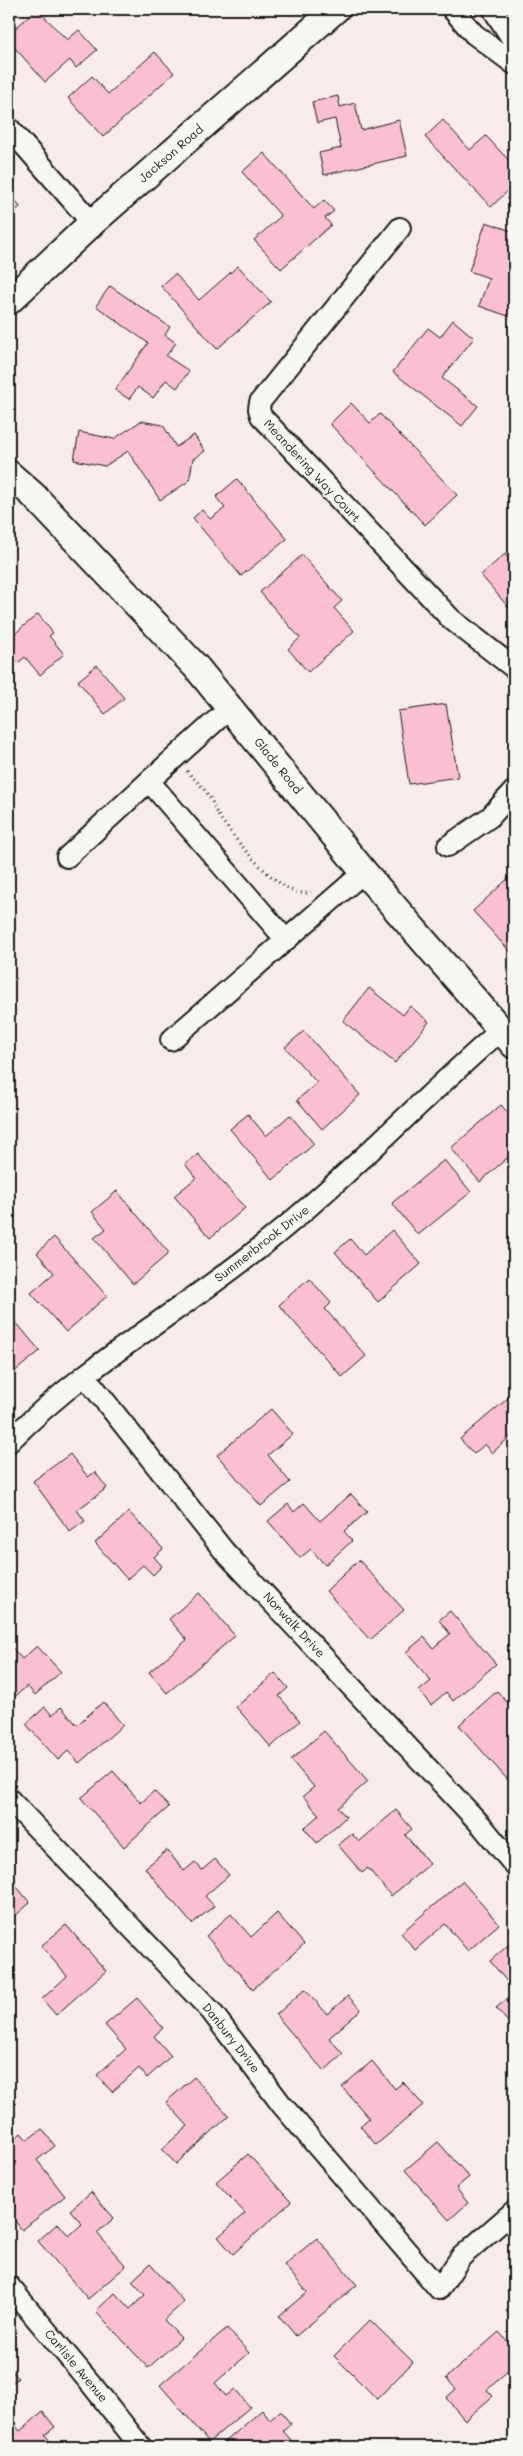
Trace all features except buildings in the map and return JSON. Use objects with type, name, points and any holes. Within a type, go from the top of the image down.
[{"type":"main road","name":"Jackson Road","points":[[9,302],[20,285],[336,9]]},
{"type":"main road","name":"Glade Road","points":[[9,460],[33,495]]},
{"type":"main road","name":"Glade Road","points":[[9,474],[33,495],[197,668],[231,707],[364,872],[508,1038]]},
{"type":"street","points":[[452,9],[474,34],[514,64]]},
{"type":"street","points":[[493,9],[514,42]]},
{"type":"street","points":[[9,128],[92,223]]},
{"type":"street","name":"Meandering Way Court","points":[[400,228],[260,402],[259,409],[261,416],[450,619],[514,668]]},
{"type":"street","points":[[67,857],[231,707]]},
{"type":"street","points":[[148,782],[286,940]]},
{"type":"street","points":[[448,846],[490,817],[514,791]]},
{"type":"street","points":[[171,1040],[364,872]]},
{"type":"street","name":"Summerbrook Drive","points":[[9,1442],[85,1376],[256,1251],[508,1038]]},
{"type":"street","name":"Norwalk Drive","points":[[85,1376],[224,1551],[482,1826],[514,1865]]},
{"type":"street","name":"Danbury Drive","points":[[9,1798],[212,2011],[282,2105],[439,2290],[461,2257],[514,2211]]},
{"type":"street","name":"Carlisle Avenue","points":[[9,2286],[141,2447]]},
{"type":"path","points":[[175,758],[208,795],[219,817],[270,876],[281,886],[294,893],[305,894],[316,891]]}]
